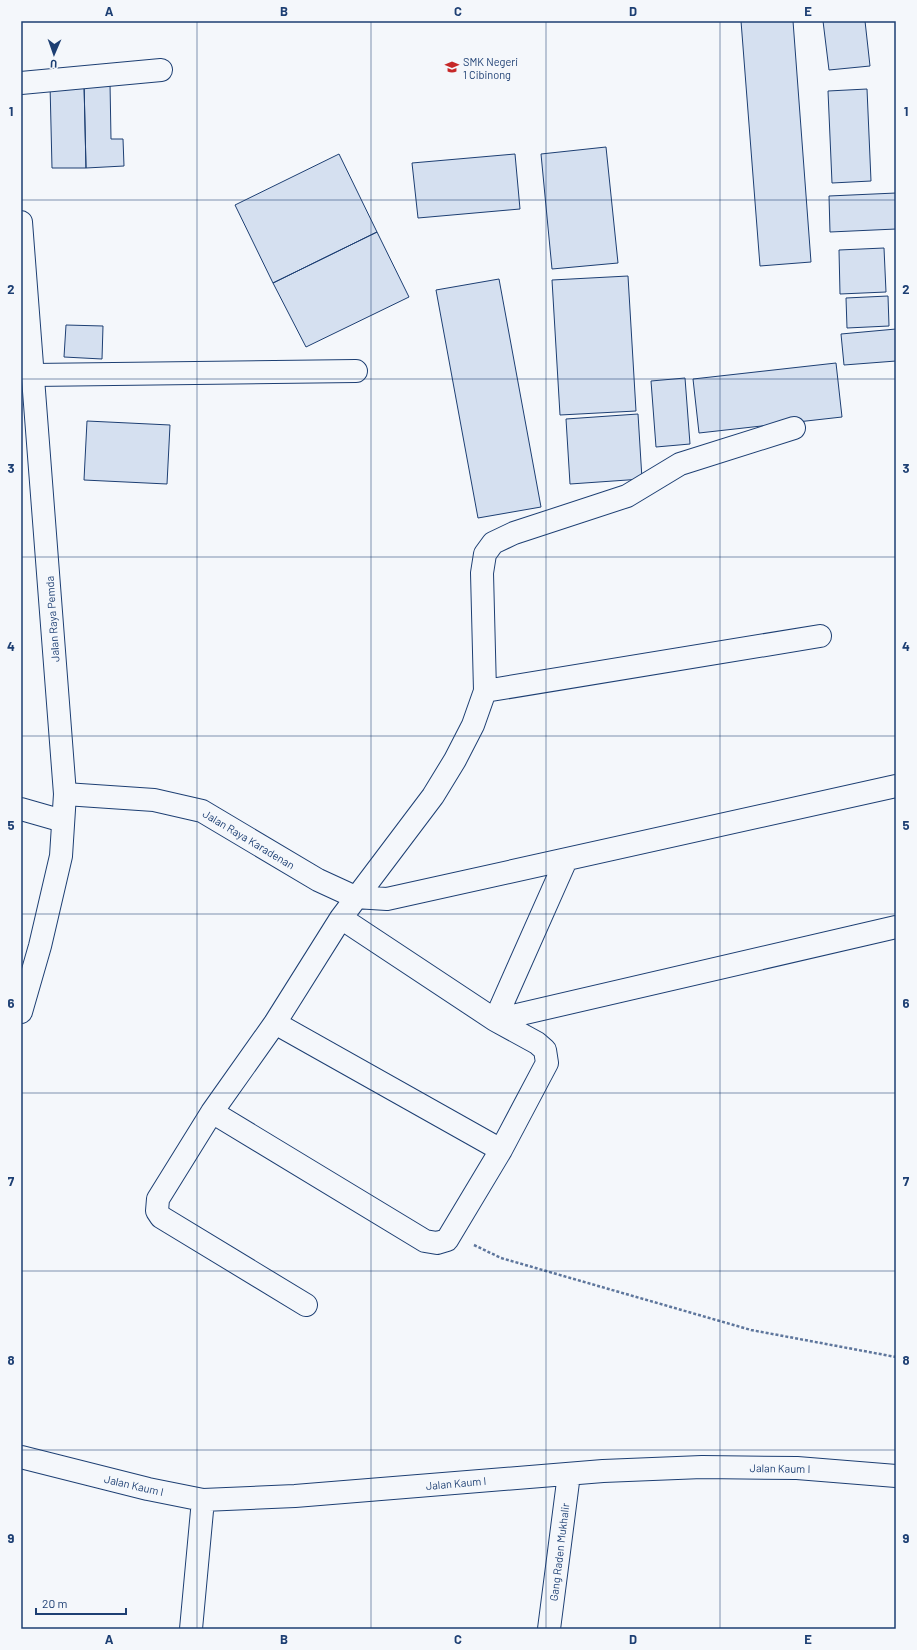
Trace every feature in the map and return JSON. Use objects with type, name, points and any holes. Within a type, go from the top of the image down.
[{"type":"street","points":[[21,83],[162,70]]},
{"type":"street","name":"Jalan Raya Pemda","points":[[21,222],[65,794],[61,856],[40,946],[21,1012]]},
{"type":"street","points":[[33,375],[356,371]]},
{"type":"street","points":[[306,1305],[161,1217],[157,1212],[158,1199],[212,1112],[275,1023],[355,897],[433,796],[473,725],[485,691],[482,573],[485,554],[493,543],[514,533],[627,496],[680,464],[794,428]]},
{"type":"street","points":[[485,691],[820,636]]},
{"type":"street","points":[[355,897],[394,897],[896,786]]},
{"type":"street","name":"Jalan Raya Karadenan","points":[[65,794],[154,800],[202,811],[318,880],[355,897]]},
{"type":"street","points":[[21,809],[63,821]]},
{"type":"street","points":[[495,1020],[566,860]]},
{"type":"street","points":[[212,1112],[425,1241],[437,1243],[447,1240],[451,1234],[501,1150],[547,1063],[545,1050],[537,1043],[495,1020],[341,918]]},
{"type":"street","points":[[495,1020],[896,927]]},
{"type":"street","points":[[275,1023],[501,1150]]},
{"type":"street","name":"Jalan Kaum I","points":[[21,1458],[148,1489],[203,1500],[295,1496],[602,1471],[702,1467],[797,1468],[896,1476]]},
{"type":"street","name":"Gang Raden Mukhalir","points":[[549,1629],[569,1474]]},
{"type":"street","points":[[192,1629],[203,1500]]},
{"type":"path","points":[[451,1234],[501,1258],[649,1302],[751,1330],[896,1357]]},
{"type":"building","points":[[741,21],[793,21],[811,262],[760,266]]},
{"type":"building","points":[[823,21],[865,21],[870,66],[829,70]]},
{"type":"building","points":[[84,83],[110,83],[111,139],[123,139],[124,166],[86,168]]},
{"type":"building","points":[[84,83],[86,168],[52,168],[50,84]]},
{"type":"building","points":[[867,89],[871,181],[832,183],[828,91]]},
{"type":"building","points":[[606,147],[618,263],[552,269],[541,154]]},
{"type":"building","points":[[339,154],[377,232],[273,283],[235,205]]},
{"type":"building","points":[[515,154],[520,209],[418,218],[412,163]]},
{"type":"building","points":[[896,193],[896,229],[830,232],[829,196]]},
{"type":"building","points":[[377,232],[409,297],[306,347],[273,283]]},
{"type":"building","points":[[884,248],[886,292],[840,294],[839,250]]},
{"type":"building","points":[[628,276],[636,411],[560,415],[552,280]]},
{"type":"building","points":[[499,279],[541,507],[478,518],[436,290]]},
{"type":"building","points":[[888,296],[889,326],[847,328],[846,298]]},
{"type":"building","points":[[66,325],[103,326],[102,359],[64,357]]},
{"type":"building","points":[[896,329],[896,361],[844,365],[841,334]]},
{"type":"building","points":[[836,363],[842,417],[699,433],[693,379]]},
{"type":"building","points":[[685,378],[690,444],[656,447],[651,381]]},
{"type":"building","points":[[638,414],[642,479],[570,484],[566,419]]},
{"type":"building","points":[[87,421],[170,425],[167,484],[84,480]]},
{"type":"place","name":"SMK Negeri 1 Cibinong","points":[[452,67]]}]
